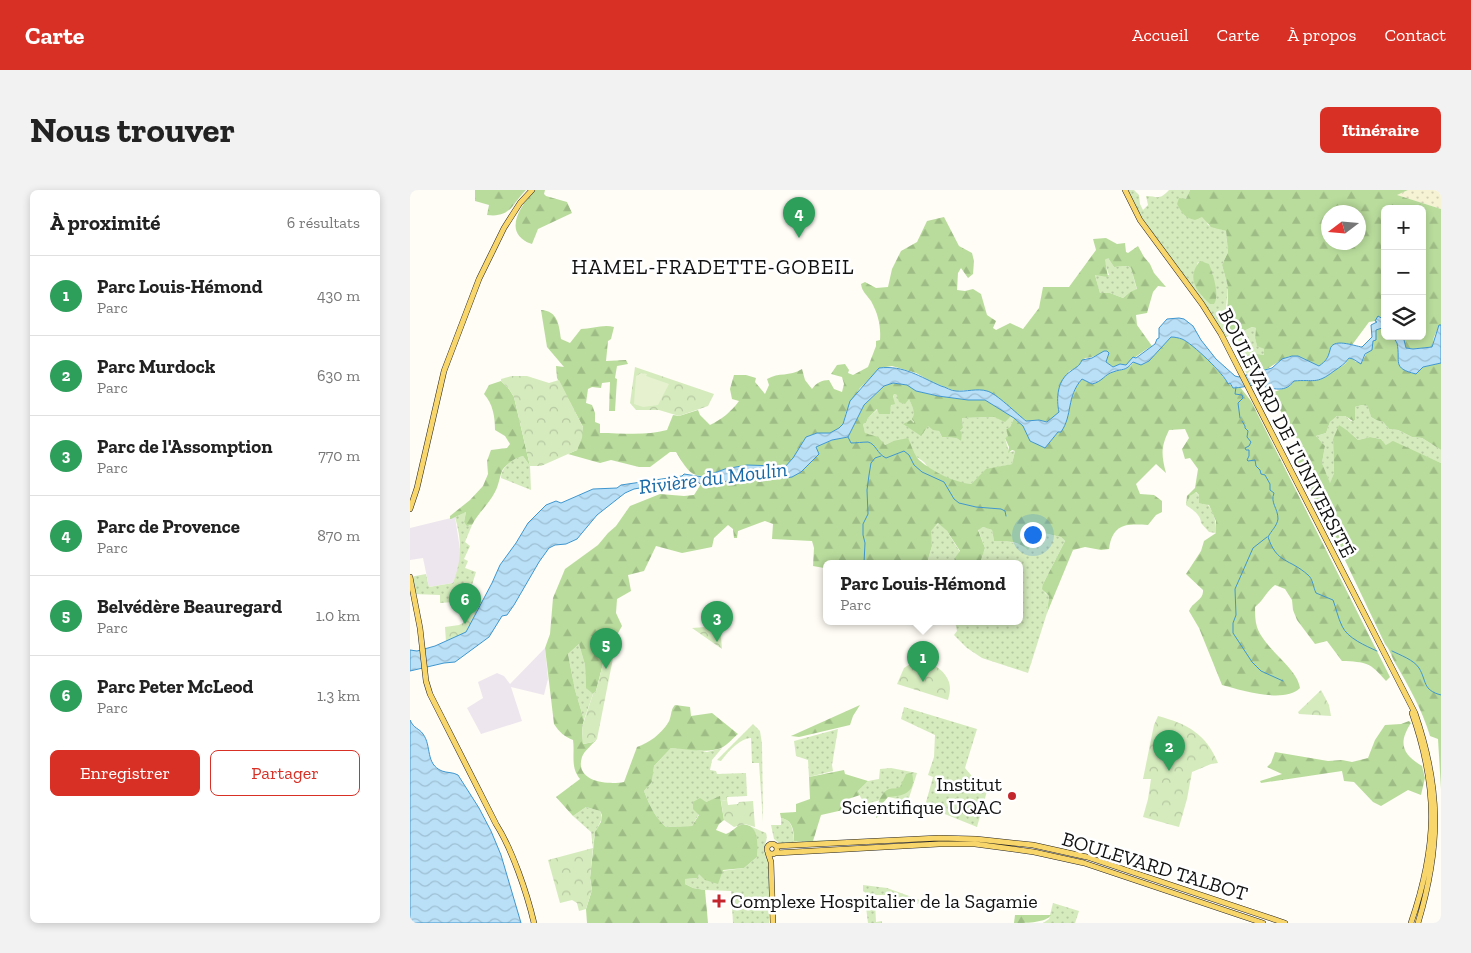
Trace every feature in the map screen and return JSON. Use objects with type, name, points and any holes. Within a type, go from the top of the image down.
[{"type":"main road","points":[[410,509],[417,488],[444,371],[479,279],[504,228],[532,190]]},
{"type":"main road","name":"BOULEVARD DE L'UNIVERSITÉ","points":[[1125,190],[1140,220],[1202,304],[1221,334],[1407,699],[1416,713],[1430,752],[1437,787],[1440,820],[1429,887],[1418,923]]},
{"type":"main road","points":[[410,577],[430,694],[503,835],[515,862],[534,923]]},
{"type":"main road","name":"BOULEVARD DE L'UNIVERSITÉ","points":[[1407,699],[1425,755],[1432,796],[1428,863],[1411,923]]},
{"type":"main road","name":"BOULEVARD TALBOT","points":[[776,846],[939,838],[976,839],[1033,845],[1087,856],[1285,923]]},
{"type":"main road","name":"BOULEVARD TALBOT","points":[[773,853],[939,844],[975,844],[1034,852],[1084,863],[1263,923]]},
{"type":"main road","points":[[773,853],[767,849],[769,845],[776,846],[777,849],[773,853],[771,862],[773,923]]},
{"type":"main road","points":[[1435,858],[1441,851]]},
{"type":"shaded area","points":[[1408,190],[1441,190],[1441,209],[1396,195]]},
{"type":"shaded area","points":[[455,517],[460,549],[460,565],[453,583],[429,587],[423,558],[410,560],[410,528]]},
{"type":"shaded area","points":[[545,648],[548,679],[544,695],[511,687],[522,721],[481,734],[467,708],[483,698],[478,682],[497,673],[504,676],[510,684]]},
{"type":"green space","points":[[475,190],[526,190],[506,212],[487,215],[489,205],[475,201]]},
{"type":"green space","points":[[534,190],[545,190],[544,194],[546,196],[567,202],[572,213],[538,229],[532,244],[517,233],[516,219],[519,211]]},
{"type":"green space","points":[[1125,190],[1134,190],[1139,195],[1143,210],[1148,205],[1146,196],[1160,197],[1169,190],[1190,190],[1186,199],[1205,218],[1208,225],[1226,231],[1228,252],[1222,265],[1228,287],[1226,309],[1236,335],[1252,327],[1256,328],[1255,338],[1257,345],[1264,349],[1264,355],[1252,353],[1253,370],[1257,371],[1247,374],[1240,359],[1241,344],[1239,341],[1230,335],[1223,339],[1140,220]],"holes":[[[1198,262],[1213,274],[1213,279],[1203,297],[1197,288],[1195,280]]]},
{"type":"green space","points":[[1190,190],[1408,190],[1397,195],[1441,209],[1441,325],[1434,337],[1432,347],[1406,348],[1404,340],[1426,340],[1426,205],[1381,205],[1381,318],[1378,316],[1375,321],[1369,322],[1352,345],[1337,343],[1330,349],[1327,359],[1319,366],[1303,358],[1293,356],[1287,357],[1261,371],[1255,370],[1250,366],[1246,356],[1252,353],[1264,355],[1264,349],[1257,346],[1255,338],[1256,328],[1252,327],[1236,335],[1227,327],[1228,287],[1222,265],[1228,252],[1226,231],[1211,227],[1202,217],[1195,220],[1186,216],[1177,204],[1179,198],[1186,199]]},
{"type":"green space","points":[[944,217],[959,246],[972,253],[974,261],[973,274],[968,278],[961,268],[958,273],[957,290],[973,289],[981,294],[987,315],[996,321],[993,328],[996,330],[1010,323],[1023,329],[1039,308],[1043,287],[1069,287],[1096,250],[1093,239],[1106,238],[1117,244],[1125,243],[1126,252],[1128,253],[1138,246],[1154,273],[1166,287],[1158,286],[1153,292],[1147,313],[1136,315],[1137,325],[1152,346],[1126,366],[1120,364],[1113,367],[1106,362],[1109,353],[1107,351],[1085,358],[1079,367],[1069,371],[1057,402],[1059,412],[1048,422],[1039,420],[1026,421],[1009,408],[968,390],[955,391],[934,383],[916,373],[892,366],[880,368],[860,388],[846,412],[843,424],[839,428],[830,433],[817,433],[806,437],[793,458],[784,468],[763,465],[747,466],[700,476],[693,474],[687,469],[676,452],[670,452],[650,467],[639,467],[611,460],[600,463],[568,454],[577,450],[583,427],[557,378],[556,366],[564,367],[547,347],[541,310],[547,311],[554,316],[557,320],[561,339],[570,343],[581,329],[614,327],[611,339],[608,341],[606,361],[626,360],[628,364],[617,366],[615,411],[609,411],[610,382],[602,383],[601,388],[592,387],[588,389],[586,403],[592,405],[595,413],[595,422],[600,424],[600,433],[642,434],[659,432],[667,430],[673,415],[679,416],[698,410],[700,415],[710,425],[726,415],[739,401],[732,399],[730,389],[734,375],[746,375],[756,378],[755,382],[765,394],[769,385],[767,379],[802,369],[805,380],[812,389],[819,382],[829,380],[834,389],[842,392],[844,384],[842,377],[831,374],[837,365],[845,364],[849,370],[848,373],[853,375],[868,367],[876,341],[880,340],[877,315],[861,284],[865,282],[876,288],[888,287],[892,269],[901,251],[917,242],[927,221]],"holes":[[[1108,258],[1114,267],[1128,266],[1131,268],[1137,289],[1123,298],[1110,293],[1100,293],[1095,275],[1108,277],[1105,260]]]},
{"type":"green space","points":[[1108,258],[1114,267],[1128,266],[1131,268],[1137,290],[1130,292],[1123,298],[1110,293],[1100,293],[1095,275],[1109,275],[1105,263],[1105,260]]},
{"type":"green space","points":[[1200,261],[1209,264],[1212,273],[1216,290],[1214,304],[1210,304],[1205,299],[1194,284],[1194,273]]},
{"type":"green space","points":[[1381,328],[1381,340],[1395,340],[1416,374],[1423,367],[1441,363],[1441,450],[1422,438],[1412,437],[1398,430],[1389,429],[1383,422],[1371,417],[1368,406],[1362,405],[1355,407],[1355,420],[1353,421],[1345,416],[1337,416],[1330,422],[1326,433],[1316,436],[1325,446],[1322,463],[1330,483],[1334,473],[1333,439],[1339,425],[1358,440],[1370,437],[1381,439],[1386,445],[1393,441],[1441,463],[1441,789],[1438,739],[1430,736],[1414,697],[1385,644],[1342,554],[1320,517],[1319,506],[1296,468],[1301,444],[1286,423],[1276,401],[1269,394],[1290,386],[1294,381],[1319,380],[1343,366],[1349,358],[1356,362],[1362,362],[1373,341],[1376,339],[1376,330]]},
{"type":"green space","points":[[1171,337],[1182,339],[1202,354],[1233,388],[1240,387],[1251,401],[1390,677],[1386,681],[1376,670],[1367,664],[1342,661],[1327,641],[1315,644],[1297,620],[1292,600],[1285,589],[1275,585],[1255,607],[1256,625],[1267,643],[1298,680],[1300,688],[1293,693],[1273,695],[1222,685],[1199,628],[1189,611],[1202,596],[1203,590],[1186,574],[1201,551],[1204,541],[1216,533],[1216,521],[1209,505],[1199,503],[1199,495],[1196,492],[1190,496],[1186,505],[1187,496],[1195,488],[1198,469],[1190,458],[1185,459],[1182,449],[1189,438],[1185,429],[1169,430],[1166,436],[1163,446],[1163,461],[1166,473],[1156,464],[1136,484],[1140,494],[1154,495],[1162,501],[1162,512],[1156,515],[1148,525],[1127,525],[1117,530],[1111,540],[1109,549],[1101,550],[1085,547],[1073,550],[1047,613],[1049,596],[1042,589],[1043,584],[1065,541],[1061,537],[1039,532],[1028,550],[1017,543],[994,541],[992,530],[983,527],[978,530],[985,548],[981,560],[955,560],[960,551],[947,531],[938,523],[931,531],[932,546],[928,560],[823,560],[823,568],[813,566],[814,548],[812,541],[772,539],[773,524],[765,521],[738,531],[737,538],[734,538],[733,529],[728,525],[714,538],[712,547],[682,553],[656,546],[644,571],[628,575],[631,591],[617,599],[616,613],[622,626],[618,633],[613,634],[607,648],[596,691],[593,694],[586,688],[585,665],[579,644],[568,654],[575,690],[584,720],[582,727],[583,744],[597,739],[582,757],[581,765],[583,772],[588,777],[602,782],[624,782],[637,747],[650,741],[662,731],[669,721],[675,705],[690,707],[691,716],[712,713],[738,734],[725,746],[718,749],[671,748],[654,766],[652,782],[644,791],[658,819],[666,827],[692,826],[699,815],[693,809],[693,802],[700,798],[706,802],[720,796],[724,820],[716,830],[726,834],[740,825],[745,824],[751,827],[757,838],[757,857],[744,868],[723,870],[718,884],[705,880],[699,874],[698,878],[685,879],[685,884],[693,888],[705,890],[708,923],[587,923],[586,909],[592,890],[590,878],[595,832],[601,822],[602,815],[600,811],[586,807],[573,816],[556,797],[580,779],[574,765],[573,740],[562,734],[554,724],[545,648],[550,634],[553,598],[565,569],[598,545],[616,526],[630,506],[660,494],[694,495],[701,484],[709,481],[712,484],[763,474],[784,478],[801,472],[819,454],[816,447],[832,440],[848,437],[864,405],[884,386],[893,383],[907,385],[916,391],[938,396],[985,400],[1011,416],[1005,422],[994,417],[962,418],[961,441],[956,438],[942,437],[939,431],[933,430],[928,426],[921,436],[903,424],[911,420],[914,422],[912,419],[913,409],[909,399],[905,404],[899,402],[897,395],[894,394],[895,404],[891,405],[890,414],[879,414],[877,409],[868,418],[866,423],[863,424],[865,433],[878,437],[885,445],[908,438],[919,460],[950,479],[971,484],[986,469],[1012,464],[1015,451],[1012,450],[1008,453],[1009,447],[1005,438],[1008,436],[1006,429],[1010,427],[1014,418],[1023,426],[1030,441],[1045,448],[1058,432],[1077,385],[1082,379],[1092,384],[1110,373],[1126,369],[1134,362],[1146,363]]},
{"type":"green space","points":[[635,367],[714,394],[708,406],[679,416],[659,410],[636,410],[630,403]]},
{"type":"green space","points":[[641,373],[669,384],[658,405],[643,407],[634,404],[636,376]]},
{"type":"green space","points":[[512,376],[527,376],[549,383],[559,380],[583,427],[582,438],[577,450],[541,466],[530,466],[514,397],[501,381],[501,379]]},
{"type":"green space","points":[[501,381],[514,397],[530,466],[523,456],[514,459],[507,465],[502,471],[493,496],[472,525],[467,526],[464,522],[466,512],[451,519],[450,516],[470,500],[483,486],[488,474],[487,461],[491,450],[507,448],[510,444],[505,436],[495,430],[493,411],[490,402],[484,394],[489,385]]},
{"type":"green space","points":[[894,394],[909,399],[914,410],[913,423],[908,422],[904,424],[928,425],[939,431],[942,437],[956,438],[961,441],[962,418],[994,417],[1005,421],[1011,416],[1014,418],[1010,427],[1006,429],[1009,436],[1005,438],[1009,452],[1015,451],[1012,464],[986,470],[971,484],[957,483],[929,469],[924,462],[893,441],[885,445],[869,434],[865,434],[863,424],[878,409],[890,410]]},
{"type":"green space","points":[[1369,406],[1371,417],[1383,422],[1389,429],[1398,430],[1412,437],[1422,438],[1441,450],[1441,463],[1413,451],[1386,445],[1381,439],[1370,437],[1358,440],[1348,431],[1333,439],[1334,473],[1330,484],[1322,463],[1325,446],[1316,436],[1326,433],[1330,422],[1337,416],[1345,416],[1351,421],[1355,420],[1355,407]]},
{"type":"green space","points":[[523,456],[530,466],[531,490],[501,478],[503,470],[508,464]]},
{"type":"green space","points":[[1195,492],[1212,510],[1216,533],[1209,532],[1201,523],[1198,515],[1186,505],[1190,496]]},
{"type":"green space","points":[[466,512],[464,522],[469,526],[472,525],[465,542],[470,546],[464,559],[468,561],[465,568],[476,572],[467,601],[440,603],[440,595],[413,594],[410,577],[426,574],[429,587],[453,583],[460,550],[455,517]]},
{"type":"green space","points":[[939,523],[947,531],[960,552],[955,560],[928,560],[932,546],[930,531]]},
{"type":"green space","points":[[983,527],[992,530],[994,541],[1024,545],[1039,532],[1061,537],[1065,541],[1043,584],[1045,593],[1049,596],[1047,613],[1028,673],[982,658],[967,648],[954,635],[957,631],[956,625],[1023,625],[1023,560],[981,560],[985,548],[978,529]]},
{"type":"green space","points":[[466,606],[478,609],[466,632],[446,642],[445,627],[463,623]]},
{"type":"green space","points":[[720,626],[722,649],[692,628]]},
{"type":"green space","points":[[618,633],[597,739],[583,744],[582,727],[593,694],[596,691],[607,648],[613,634]]},
{"type":"green space","points":[[579,644],[585,665],[586,687],[593,694],[584,720],[575,690],[568,654]]},
{"type":"green space","points":[[916,660],[933,665],[947,677],[950,689],[948,700],[897,684],[904,668]]},
{"type":"green space","points":[[1321,690],[1329,705],[1331,716],[1299,714],[1298,712]]},
{"type":"green space","points":[[860,705],[850,725],[799,737],[791,736]]},
{"type":"green space","points":[[904,707],[977,729],[965,768],[976,781],[976,786],[987,791],[977,827],[925,806],[933,777],[928,775],[934,757],[935,735],[901,719]]},
{"type":"green space","points":[[1158,716],[1187,727],[1202,737],[1218,763],[1192,772],[1179,827],[1143,817],[1151,779],[1143,779],[1154,725]]},
{"type":"green space","points":[[1409,721],[1411,723],[1403,742],[1406,752],[1415,762],[1422,766],[1425,778],[1421,795],[1408,790],[1381,806],[1373,802],[1354,782],[1344,781],[1342,771],[1261,783],[1260,781],[1282,774],[1267,767],[1271,763],[1275,752],[1328,761],[1342,760],[1352,762],[1368,758],[1375,740],[1385,725],[1401,724]]},
{"type":"green space","points":[[753,724],[760,731],[762,744],[763,822],[759,763],[752,763],[751,738],[738,743],[721,761],[717,760]]},
{"type":"green space","points":[[838,729],[832,765],[833,771],[809,777],[808,760],[796,756],[794,741]]},
{"type":"green space","points":[[671,748],[707,752],[722,748],[712,760],[710,770],[716,771],[717,774],[746,773],[747,796],[727,797],[727,800],[721,801],[720,797],[706,802],[692,826],[666,827],[658,819],[644,791],[652,782],[654,766]]},
{"type":"green space","points":[[891,768],[917,773],[908,801],[888,797],[901,787],[884,793],[880,800],[867,804],[861,798],[858,791],[868,781],[879,779],[880,769]]},
{"type":"green space","points":[[844,770],[845,774],[868,781],[858,791],[860,795],[842,801],[843,810],[821,815],[813,841],[794,841],[792,826],[788,821],[781,818],[780,813],[796,812],[796,804],[810,799],[809,777]]},
{"type":"green space","points":[[912,773],[911,789],[899,796],[888,797],[882,804],[881,814],[876,818],[882,794],[889,789],[900,787],[906,774]]},
{"type":"green space","points":[[727,800],[728,805],[753,801],[755,827],[745,824],[734,827],[724,820],[721,801]]},
{"type":"green space","points":[[586,807],[600,811],[601,814],[601,821],[594,835],[593,848],[591,832],[573,816]]},
{"type":"green space","points":[[781,818],[790,824],[793,830],[794,841],[839,840],[838,842],[780,844],[774,839],[771,825],[781,825]]},
{"type":"green space","points":[[752,827],[767,835],[764,849],[769,863],[769,923],[733,923],[731,891],[693,888],[685,884],[685,879],[698,878],[699,874],[744,868],[757,857],[755,832]]},
{"type":"green space","points":[[593,848],[590,878],[592,890],[586,909],[579,911],[577,903],[572,900],[560,903],[548,860]]},
{"type":"green space","points":[[863,885],[887,888],[920,900],[919,904],[892,895],[871,895],[871,903],[875,903],[876,922],[882,921],[882,923],[868,923],[866,907],[863,907],[863,904],[867,902],[867,894],[863,891]]},
{"type":"green space","points":[[1053,903],[1079,911],[1075,923],[1043,923],[1049,919]]},
{"type":"green space","points":[[1015,915],[1051,915],[1045,920],[1014,923]]},
{"type":"water","name":"Rivière du Moulin","points":[[1378,316],[1381,318],[1381,328],[1376,330],[1376,340],[1373,341],[1372,350],[1365,354],[1361,364],[1349,358],[1342,365],[1319,380],[1294,381],[1286,388],[1281,389],[1257,385],[1233,388],[1193,346],[1182,339],[1171,337],[1149,361],[1141,365],[1133,362],[1126,369],[1110,373],[1092,384],[1082,379],[1071,399],[1065,426],[1045,448],[1030,441],[1023,426],[1014,418],[985,400],[938,396],[916,391],[907,385],[893,383],[884,386],[864,405],[848,437],[832,440],[816,447],[819,454],[801,472],[792,477],[784,478],[763,474],[712,484],[709,481],[701,484],[694,481],[657,485],[634,489],[625,493],[597,515],[577,539],[549,548],[514,605],[507,615],[502,616],[489,637],[455,662],[410,671],[410,650],[417,651],[435,646],[466,632],[500,565],[528,523],[546,505],[556,501],[561,503],[593,489],[617,488],[621,485],[682,476],[684,474],[703,477],[725,469],[747,465],[784,468],[793,458],[806,437],[817,433],[830,433],[843,424],[850,401],[879,368],[904,370],[954,391],[987,391],[1026,421],[1039,420],[1047,422],[1059,412],[1058,396],[1060,384],[1066,375],[1079,366],[1082,360],[1092,358],[1107,351],[1109,353],[1106,362],[1113,367],[1120,364],[1126,365],[1133,357],[1136,358],[1155,344],[1159,338],[1159,328],[1167,319],[1184,319],[1193,326],[1216,359],[1235,376],[1239,377],[1272,368],[1282,359],[1292,356],[1298,356],[1319,366],[1326,359],[1332,346],[1335,344],[1344,343],[1362,347],[1372,337],[1371,325],[1377,322],[1375,321]]},
{"type":"water","points":[[1439,325],[1441,325],[1441,363],[1423,367],[1416,374],[1400,367],[1395,340],[1404,340],[1406,348],[1432,347]]},
{"type":"water","points":[[410,720],[426,739],[433,764],[442,771],[458,775],[479,808],[501,855],[521,923],[410,923]]},
{"type":"waterway","points":[[1236,387],[1235,394],[1242,395],[1243,398],[1238,403],[1240,418]]},
{"type":"waterway","points":[[1242,421],[1248,431],[1247,437],[1251,442],[1245,448],[1249,450],[1247,460],[1255,460],[1256,466],[1261,474],[1265,475],[1270,484],[1270,490],[1274,493],[1273,500],[1278,519],[1268,537],[1275,552],[1310,577],[1316,593],[1333,600],[1344,630],[1348,634],[1377,651]]},
{"type":"waterway","points":[[848,437],[851,443],[871,443],[886,458],[904,451],[909,455],[914,465],[922,472],[944,482],[954,499],[959,503],[976,507],[1001,509],[1005,511],[1006,516]]},
{"type":"waterway","points":[[864,560],[863,524],[868,514],[867,490],[869,475],[871,463],[875,458],[881,456]]},
{"type":"waterway","points":[[1267,537],[1253,548],[1235,589],[1236,615],[1233,623],[1233,633],[1252,662],[1261,671],[1283,681]]},
{"type":"waterway","points":[[1392,651],[1417,665],[1428,688],[1441,695]]},
{"type":"place","name":"Parc de Provence","points":[[799,238]]},
{"type":"place","name":"Parc Peter McLeod","points":[[465,624]]},
{"type":"place","name":"Parc de l'Assomption","points":[[717,642]]},
{"type":"place","name":"Belvédère Beauregard","points":[[606,669]]},
{"type":"place","name":"Parc Louis-Hémond","points":[[923,682]]},
{"type":"place","name":"Parc Murdock","points":[[1169,771]]},
{"type":"place","name":"Institut Scientifique UQAC","points":[[1012,796]]},
{"type":"place","name":"Complexe Hospitalier de la Sagamie","points":[[719,901]]},
{"type":"district","name":"HAMEL-FRADETTE-GOBEIL","points":[[713,267]]}]
